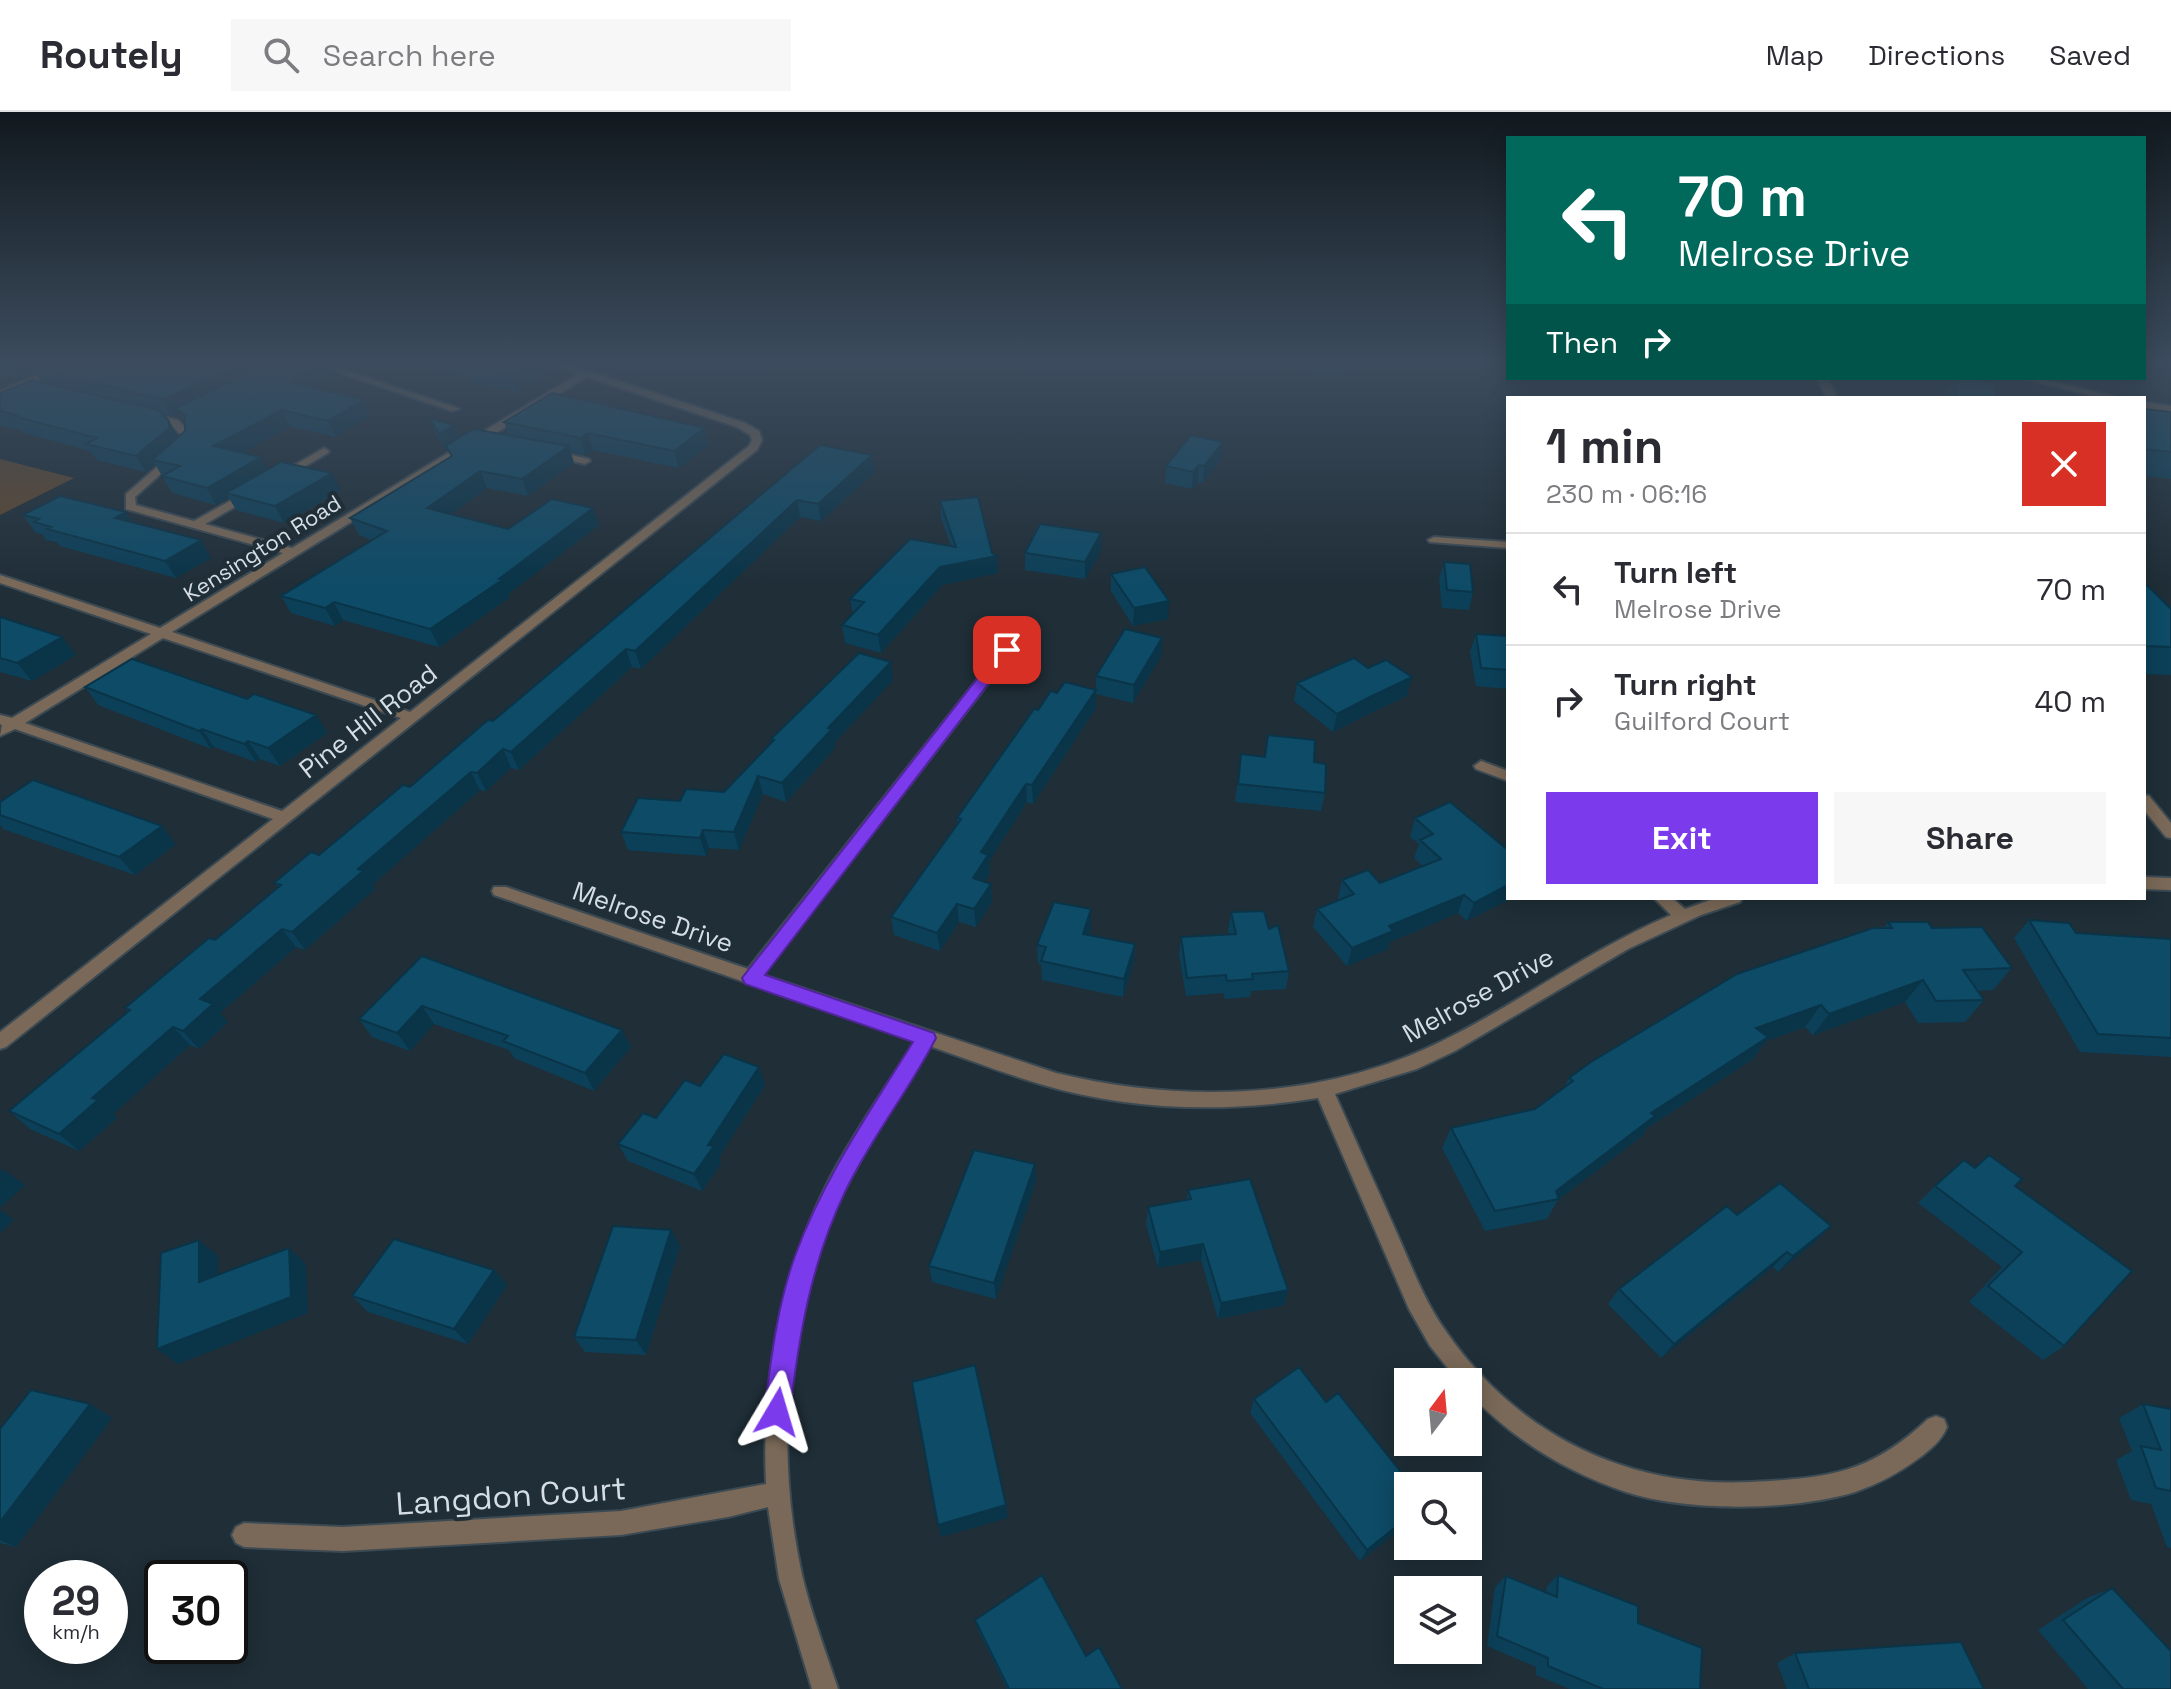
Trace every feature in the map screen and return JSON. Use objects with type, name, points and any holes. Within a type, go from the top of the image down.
[{"type":"street","points":[[187,438],[186,447],[142,482],[130,496],[130,507],[292,552]]},
{"type":"street","points":[[482,438],[497,441]]},
{"type":"street","name":"Kensington Road","points":[[0,732],[7,722],[162,634],[482,438]]},
{"type":"street","name":"Pine Hill Road","points":[[0,1042],[753,448],[756,438]]},
{"type":"street","points":[[273,481],[324,451]]},
{"type":"street","points":[[541,451],[585,461]]},
{"type":"street","points":[[197,524],[260,488]]},
{"type":"street","points":[[1434,540],[1506,545]]},
{"type":"street","points":[[0,579],[412,717]]},
{"type":"street","points":[[751,978],[1023,630]]},
{"type":"street","points":[[7,722],[284,817]]},
{"type":"street","points":[[1481,766],[1506,775]]},
{"type":"street","points":[[2146,802],[2171,833]]},
{"type":"street","points":[[2146,883],[2171,884]]},
{"type":"street","name":"Melrose Drive","points":[[500,891],[1039,1076],[1110,1092],[1181,1099],[1250,1098],[1323,1088],[1395,1069],[1448,1047],[1630,938],[1681,915],[1728,900]]},
{"type":"street","points":[[1664,900],[1681,915]]},
{"type":"street","points":[[825,1689],[790,1578],[778,1493],[777,1412],[787,1331],[806,1257],[837,1185],[926,1038]]},
{"type":"street","points":[[1323,1088],[1421,1312],[1446,1350],[1487,1396],[1543,1440],[1572,1457],[1628,1481],[1714,1496],[1826,1489],[1876,1474],[1918,1447],[1936,1427]]},
{"type":"street","name":"Langdon Court","points":[[244,1535],[343,1539],[621,1523],[728,1505],[778,1493]]},
{"type":"shaded area","points":[[0,459],[74,478],[0,515]]},
{"type":"building","points":[[97,438],[158,438],[136,456],[86,444]]},
{"type":"building","points":[[177,438],[229,438],[213,446],[261,457],[207,488],[162,476],[180,466],[152,460]]},
{"type":"building","points":[[459,438],[522,438],[569,446],[522,479],[480,471],[427,508],[508,529],[552,499],[593,508],[499,579],[502,580],[430,629],[334,602],[325,608],[281,596],[387,531],[350,518],[452,456],[446,446]]},
{"type":"building","points":[[610,438],[692,438],[674,451]]},
{"type":"building","points":[[1189,438],[1223,442],[1204,466],[1199,465],[1193,472],[1166,466]]},
{"type":"building","points":[[2146,438],[2171,438],[2171,452],[2146,449]]},
{"type":"building","points":[[820,445],[872,455],[818,504],[797,500],[635,651],[626,649],[511,752],[503,749],[477,773],[471,772],[358,869],[363,871],[292,932],[282,929],[200,999],[213,1004],[183,1031],[173,1027],[92,1098],[98,1100],[59,1134],[9,1111],[130,1010],[125,1008],[209,938],[215,940],[281,885],[274,883],[311,852],[319,855],[403,785],[410,787],[488,720],[493,721]]},
{"type":"building","points":[[281,462],[332,473],[275,506],[226,493]]},
{"type":"building","points":[[60,496],[126,512],[115,518],[201,540],[165,561],[47,529],[51,527],[34,522],[39,519],[23,515]]},
{"type":"building","points":[[978,497],[992,553],[997,556],[940,567],[878,635],[842,625],[864,602],[850,599],[910,539],[956,547],[940,501]]},
{"type":"building","points":[[1040,524],[1101,533],[1085,562],[1025,553]]},
{"type":"building","points":[[1444,562],[1470,564],[1473,592],[1447,590]]},
{"type":"building","points":[[1145,567],[1169,601],[1134,608],[1111,574]]},
{"type":"building","points":[[2146,586],[2171,609],[2171,647],[2146,646]]},
{"type":"building","points":[[0,617],[62,637],[17,663],[0,658]]},
{"type":"building","points":[[1125,629],[1162,638],[1134,685],[1096,676]]},
{"type":"building","points":[[1476,634],[1506,636],[1506,670],[1481,668]]},
{"type":"building","points":[[859,653],[891,662],[828,728],[832,729],[782,783],[758,776],[734,832],[703,830],[700,838],[621,832],[638,798],[680,801],[686,789],[724,792],[774,740],[771,739]]},
{"type":"building","points":[[1354,658],[1368,668],[1386,660],[1412,677],[1337,714],[1297,683]]},
{"type":"building","points":[[132,659],[247,699],[254,694],[316,715],[268,748],[248,741],[244,744],[202,729],[199,731],[85,687]]},
{"type":"building","points":[[1065,682],[1096,690],[1032,785],[1026,784],[981,852],[988,855],[973,878],[991,884],[974,909],[957,904],[937,933],[891,917],[1034,709],[1038,710],[1051,691],[1057,693]]},
{"type":"building","points":[[1268,735],[1315,740],[1314,762],[1326,764],[1325,793],[1238,784],[1241,754],[1265,757]]},
{"type":"building","points":[[33,780],[162,826],[119,857],[0,815],[0,802]]},
{"type":"building","points":[[1450,802],[1506,848],[1506,886],[1474,903],[1464,895],[1389,926],[1393,931],[1352,948],[1317,909],[1354,894],[1342,880],[1368,870],[1380,883],[1441,859],[1420,840],[1433,834],[1415,818]]},
{"type":"building","points":[[1054,902],[1091,909],[1083,934],[1135,944],[1124,979],[1041,961],[1046,947],[1037,945]]},
{"type":"building","points":[[1264,911],[1269,929],[1278,925],[1289,971],[1252,974],[1253,979],[1227,981],[1226,975],[1187,978],[1181,937],[1236,934],[1231,912]]},
{"type":"building","points":[[2029,920],[2069,923],[2076,933],[2171,939],[2171,1038],[2098,1034]]},
{"type":"building","points":[[1888,922],[1928,922],[1932,928],[1982,927],[2012,968],[1963,970],[1984,1000],[1936,1001],[1923,980],[1829,1014],[1821,1005],[1756,1028],[1768,1037],[1651,1113],[1655,1116],[1556,1191],[1559,1199],[1495,1211],[1451,1128],[1535,1109],[1573,1081],[1569,1078],[1591,1062],[1737,974],[1873,928],[1892,928]]},
{"type":"building","points":[[422,956],[622,1030],[585,1073],[503,1041],[508,1036],[422,1006],[397,1033],[359,1019]]},
{"type":"building","points":[[724,1054],[759,1067],[708,1145],[714,1146],[694,1174],[618,1144],[643,1113],[656,1118],[685,1080],[700,1086]]},
{"type":"building","points":[[974,1150],[1035,1164],[994,1283],[929,1266]]},
{"type":"building","points":[[1989,1155],[2022,1179],[2015,1186],[2132,1271],[2064,1346],[1988,1286],[2022,1252],[1935,1186],[1964,1160],[1975,1168]]},
{"type":"building","points":[[1250,1179],[1288,1290],[1221,1303],[1203,1244],[1160,1252],[1148,1207],[1191,1199],[1188,1190]]},
{"type":"building","points":[[1780,1183],[1831,1226],[1793,1256],[1787,1252],[1674,1344],[1619,1289],[1727,1206],[1737,1215]]},
{"type":"building","points":[[613,1226],[671,1230],[636,1340],[574,1337]]},
{"type":"building","points":[[394,1239],[494,1270],[454,1329],[352,1296]]},
{"type":"building","points":[[199,1240],[199,1282],[289,1248],[291,1297],[157,1349],[161,1253]]},
{"type":"building","points":[[975,1365],[1006,1505],[938,1525],[912,1382]]},
{"type":"building","points":[[1299,1367],[1326,1402],[1338,1393],[1401,1472],[1394,1472],[1394,1528],[1367,1550],[1254,1399]]},
{"type":"building","points":[[31,1390],[90,1404],[0,1522],[0,1429]]},
{"type":"building","points":[[2143,1404],[2171,1409],[2171,1491],[2156,1488],[2141,1446],[2161,1450]]},
{"type":"building","points":[[1042,1575],[1086,1656],[1099,1647],[1122,1689],[1009,1689],[975,1620]]},
{"type":"building","points":[[1558,1575],[1638,1606],[1638,1623],[1702,1648],[1700,1689],[1603,1689],[1548,1666],[1548,1658],[1497,1636],[1506,1576],[1557,1597]]},
{"type":"building","points":[[2112,1588],[2171,1651],[2171,1689],[2123,1689],[2063,1620]]},
{"type":"building","points":[[1961,1642],[1984,1689],[1809,1689],[1795,1653]]},
{"type":"route","points":[[777,1412],[787,1331],[806,1257],[837,1185],[926,1038],[751,978],[1007,650]]}]
